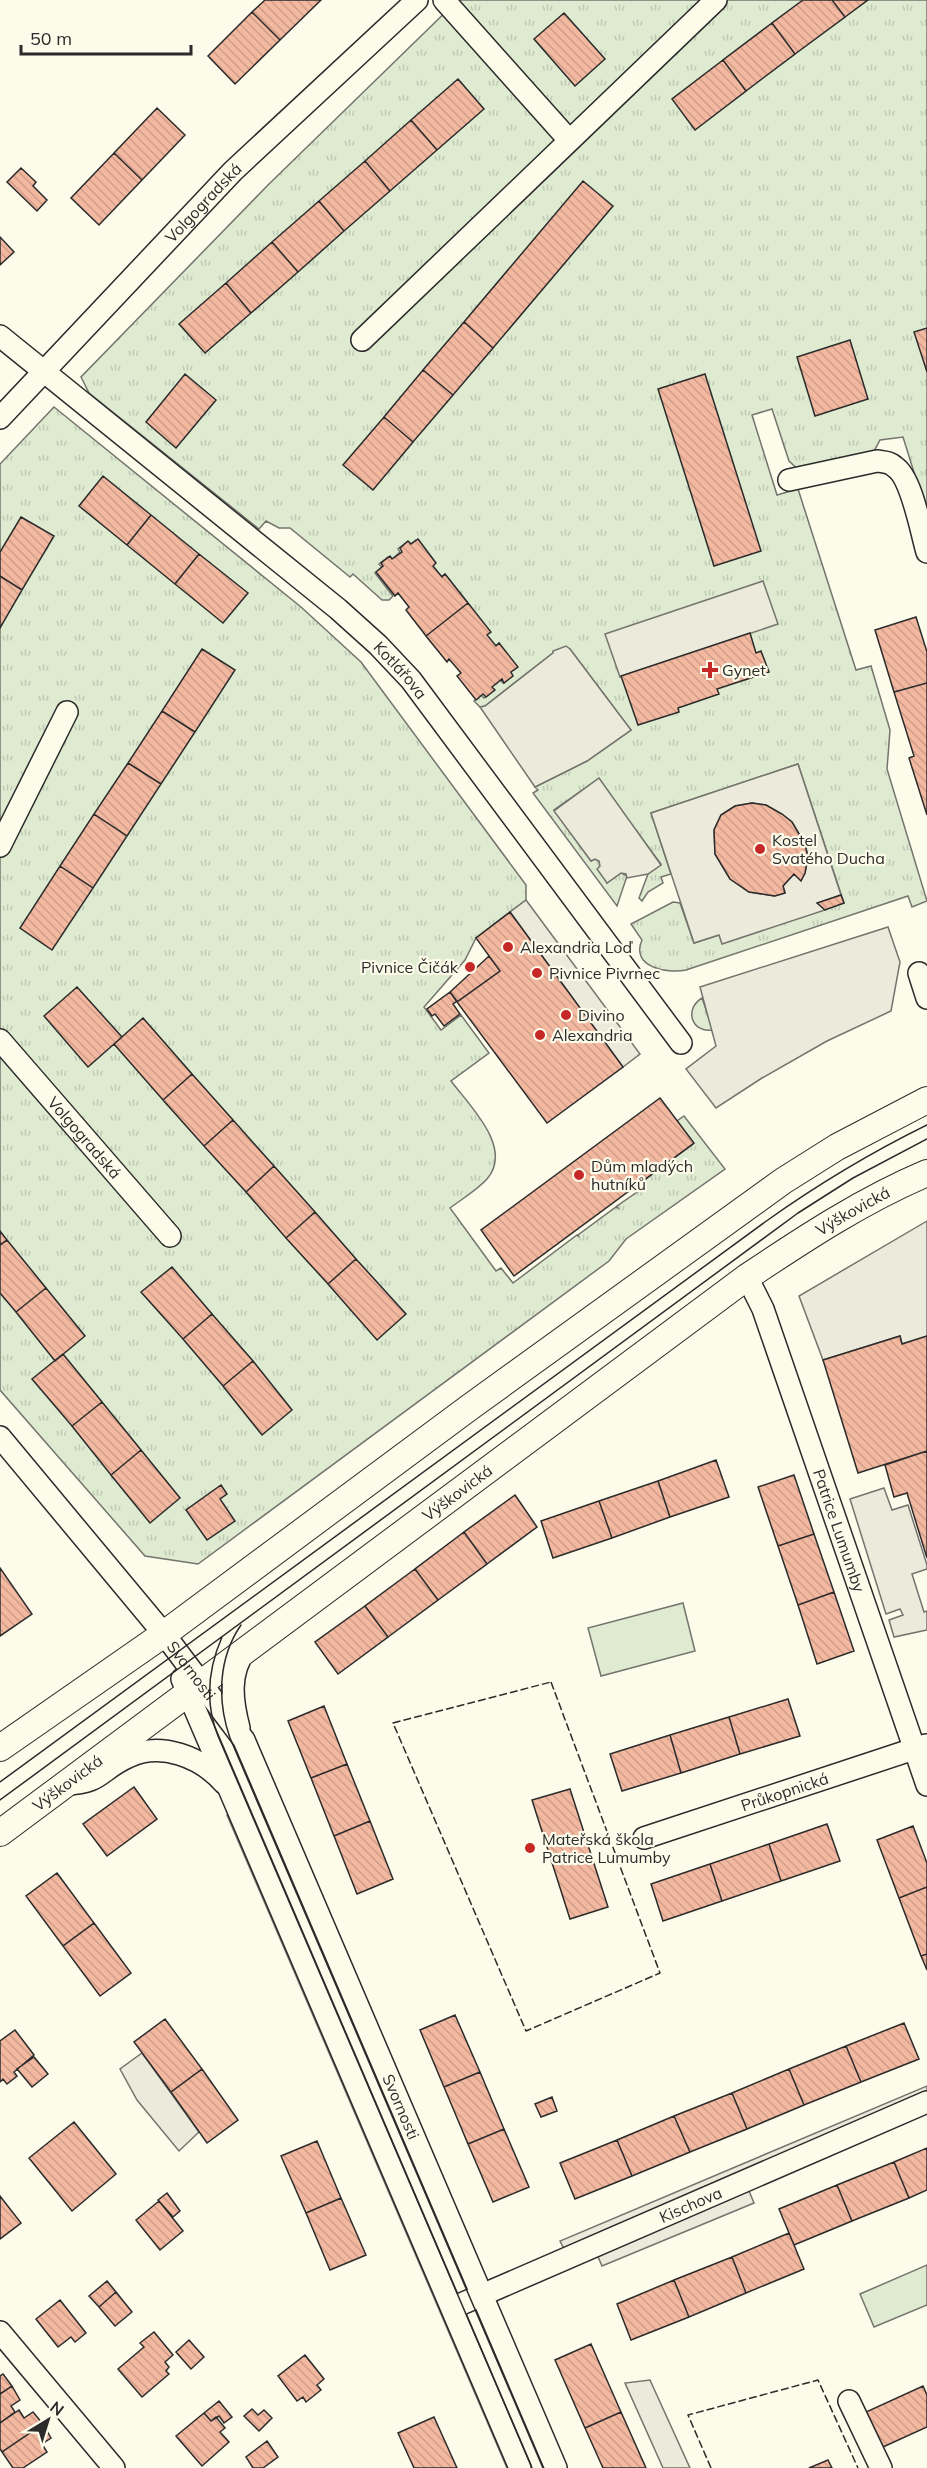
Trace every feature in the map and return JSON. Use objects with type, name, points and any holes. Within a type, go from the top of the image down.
[{"type":"street","name":"Volgogradská","points":[[0,418],[233,171],[417,0]]},
{"type":"street","points":[[444,0],[569,140]]},
{"type":"street","points":[[362,339],[716,0]]},
{"type":"street","name":"Kotlářova","points":[[0,336],[338,609],[378,645],[411,680],[681,1043]]},
{"type":"street","points":[[789,480],[877,461],[897,467],[905,478],[926,549]]},
{"type":"street","points":[[0,846],[67,712]]},
{"type":"street","points":[[919,973],[927,998]]},
{"type":"street","name":"Volgogradská","points":[[0,1040],[170,1236]]},
{"type":"street","points":[[0,1748],[164,1634],[470,1407],[783,1181],[837,1147],[927,1100]]},
{"type":"street","name":"Výškovická","points":[[0,1833],[747,1277],[870,1201],[927,1173]]},
{"type":"street","name":"Patrice Lumumby","points":[[747,1277],[763,1309],[921,1747],[927,1785]]},
{"type":"street","points":[[0,1437],[164,1634]]},
{"type":"street","name":"Svornosti","points":[[164,1634],[195,1688],[233,1797],[520,2468]]},
{"type":"street","points":[[244,1740],[234,1711],[232,1696],[237,1662],[247,1649]]},
{"type":"street","name":"Svornosti","points":[[195,1688],[244,1740],[556,2468]]},
{"type":"street","name":"Průkopnická","points":[[644,1838],[921,1747]]},
{"type":"street","points":[[66,1784],[88,1782],[128,1756],[158,1750],[175,1753],[202,1765],[222,1782],[233,1797]]},
{"type":"street","name":"Kischova","points":[[452,2308],[927,2102]]},
{"type":"street","points":[[0,2332],[114,2468]]},
{"type":"street","points":[[849,2401],[880,2468]]},
{"type":"green space","points":[[458,0],[927,0],[927,514],[903,437],[880,440],[873,453],[801,472],[789,461],[772,409],[752,415],[777,495],[798,489],[856,670],[871,666],[890,730],[887,769],[927,901],[912,907],[908,896],[686,970],[669,971],[652,967],[641,957],[642,940],[631,924],[673,902],[680,903],[694,943],[719,935],[723,943],[844,903],[798,764],[651,813],[671,874],[661,877],[663,883],[648,892],[642,901],[639,898],[648,874],[661,864],[598,779],[554,810],[591,861],[595,859],[599,861],[607,883],[621,873],[627,876],[617,906],[533,793],[538,790],[535,787],[587,761],[631,730],[570,649],[553,653],[485,706],[480,707],[474,701],[481,695],[484,698],[493,691],[490,688],[500,680],[503,683],[516,667],[498,644],[494,647],[444,575],[440,577],[431,566],[435,563],[416,540],[409,545],[407,542],[398,549],[400,552],[391,560],[388,557],[379,564],[382,567],[375,573],[393,596],[389,600],[382,600],[353,574],[350,577],[290,528],[279,528],[266,521],[259,529],[89,393],[81,377],[268,185]]},
{"type":"green space","points":[[54,407],[301,607],[361,662],[526,885],[526,900],[476,938],[465,960],[424,1007],[441,1030],[461,1015],[489,1053],[451,1081],[486,1127],[495,1154],[494,1167],[483,1183],[450,1208],[496,1271],[501,1268],[513,1283],[577,1235],[579,1237],[578,1235],[616,1207],[618,1208],[617,1206],[637,1192],[634,1188],[693,1144],[677,1121],[684,1116],[725,1169],[626,1239],[609,1261],[198,1564],[145,1556],[0,1390],[0,464]]},
{"type":"green space","points":[[702,998],[713,1030],[699,1028],[692,1019],[693,1008]]},
{"type":"green space","points":[[683,1603],[695,1651],[601,1676],[588,1628]]},
{"type":"green space","points":[[927,2265],[927,2305],[874,2327],[860,2294]]},
{"type":"shaded area","points":[[763,581],[778,624],[620,677],[605,634]]},
{"type":"shaded area","points":[[566,646],[631,730],[587,761],[535,787],[480,707],[485,706],[553,651]]},
{"type":"shaded area","points":[[798,764],[841,895],[818,903],[825,910],[722,944],[719,935],[694,943],[651,813]],"holes":[[[752,803],[766,805],[792,822],[805,844],[808,857],[801,880],[794,874],[783,886],[785,893],[774,896],[749,892],[730,879],[715,854],[714,830],[721,815],[735,806]]]},
{"type":"shaded area","points":[[599,778],[661,865],[648,874],[627,878],[626,874],[621,873],[607,883],[597,869],[600,866],[599,861],[595,859],[591,861],[554,811]]},
{"type":"shaded area","points":[[526,900],[640,1054],[623,1067],[510,912]]},
{"type":"shaded area","points":[[888,927],[900,962],[891,1011],[827,1041],[762,1078],[716,1108],[686,1069],[716,1046],[700,987]]},
{"type":"shaded area","points":[[927,1221],[927,1336],[902,1344],[900,1336],[823,1360],[799,1296]]},
{"type":"shaded area","points":[[884,1488],[892,1510],[908,1505],[927,1565],[927,1569],[912,1574],[924,1612],[927,1611],[927,1630],[894,1637],[889,1620],[903,1615],[900,1609],[886,1614],[850,1499]]},
{"type":"shaded area","points":[[233,1812],[514,2468],[507,2468],[227,1815]]},
{"type":"shaded area","points":[[142,2053],[199,2132],[179,2151],[137,2100],[120,2069]]},
{"type":"shaded area","points":[[927,2086],[927,2102],[745,2181],[754,2203],[602,2266],[593,2245],[568,2256],[560,2241]]},
{"type":"shaded area","points":[[650,2380],[690,2468],[663,2468],[625,2383]]},
{"type":"building","points":[[265,0],[321,0],[280,40],[252,12]]},
{"type":"building","points":[[803,0],[832,0],[845,17],[795,54],[772,23]]},
{"type":"building","points":[[832,0],[868,0],[845,17]]},
{"type":"building","points":[[252,12],[280,40],[235,84],[208,56]]},
{"type":"building","points":[[564,13],[605,59],[575,86],[534,39]]},
{"type":"building","points":[[772,23],[795,54],[746,91],[723,60]]},
{"type":"building","points":[[723,60],[746,91],[695,130],[672,99]]},
{"type":"building","points":[[458,79],[484,109],[437,150],[411,120]]},
{"type":"building","points":[[157,108],[185,135],[142,180],[114,153]]},
{"type":"building","points":[[411,120],[437,150],[390,191],[365,161]]},
{"type":"building","points":[[114,153],[142,180],[99,225],[71,198]]},
{"type":"building","points":[[365,161],[390,191],[344,231],[319,201]]},
{"type":"building","points":[[21,168],[36,182],[33,186],[47,200],[37,211],[7,182]]},
{"type":"building","points":[[583,181],[613,206],[493,348],[464,322]]},
{"type":"building","points":[[319,201],[344,231],[298,272],[272,242]]},
{"type":"building","points":[[0,237],[14,252],[0,265]]},
{"type":"building","points":[[272,242],[298,272],[251,313],[226,283]]},
{"type":"building","points":[[226,283],[251,313],[205,353],[179,324]]},
{"type":"building","points":[[464,322],[493,348],[453,395],[423,370]]},
{"type":"building","points":[[927,328],[927,372],[914,332]]},
{"type":"building","points":[[850,340],[868,399],[815,416],[797,357]]},
{"type":"building","points":[[423,370],[453,395],[413,442],[384,417]]},
{"type":"building","points":[[185,374],[216,400],[176,448],[146,422]]},
{"type":"building","points":[[705,374],[761,551],[714,566],[658,389]]},
{"type":"building","points":[[384,417],[413,442],[373,490],[343,465]]},
{"type":"building","points":[[103,476],[151,515],[127,545],[79,506]]},
{"type":"building","points":[[151,515],[199,554],[175,584],[127,545]]},
{"type":"building","points":[[21,517],[54,536],[22,590],[0,576],[0,552]]},
{"type":"building","points":[[418,539],[436,563],[433,566],[442,577],[445,574],[468,603],[426,636],[406,610],[409,607],[398,593],[395,596],[376,572],[383,566],[381,563],[390,556],[392,559],[402,552],[400,548],[408,541],[411,544]]},
{"type":"building","points":[[199,554],[248,593],[223,623],[175,584]]},
{"type":"building","points":[[0,576],[22,590],[0,628]]},
{"type":"building","points":[[468,603],[491,632],[487,635],[496,646],[499,643],[518,667],[511,672],[513,676],[504,683],[502,679],[492,687],[495,690],[486,697],[483,694],[476,700],[457,676],[461,673],[449,659],[447,662],[426,636]]},
{"type":"building","points":[[916,617],[927,652],[927,683],[894,692],[875,630]]},
{"type":"building","points":[[750,633],[756,653],[761,651],[769,672],[717,689],[719,694],[678,708],[679,712],[638,725],[621,676]]},
{"type":"building","points":[[202,649],[235,670],[195,732],[162,711]]},
{"type":"building","points":[[927,683],[927,815],[909,758],[914,756],[894,692]]},
{"type":"building","points":[[162,711],[195,732],[161,784],[128,763]]},
{"type":"building","points":[[128,763],[161,784],[127,836],[94,814]]},
{"type":"building","name":"Kostel Svatého Ducha","points":[[752,803],[766,805],[782,814],[792,822],[805,844],[808,857],[805,873],[801,881],[794,874],[783,886],[785,893],[775,896],[749,892],[730,879],[715,854],[714,830],[721,815],[735,806]]},
{"type":"building","points":[[94,814],[127,836],[93,888],[60,866]]},
{"type":"building","points":[[60,866],[93,888],[52,950],[20,928]]},
{"type":"building","points":[[841,895],[844,903],[825,910],[817,903]]},
{"type":"building","name":"Alexandria","points":[[510,912],[623,1067],[547,1123],[457,1002],[500,971],[476,938]]},
{"type":"building","points":[[489,956],[500,971],[457,1002],[450,992]]},
{"type":"building","points":[[77,987],[122,1037],[88,1067],[44,1016]]},
{"type":"building","points":[[450,992],[457,1001],[453,1004],[460,1014],[444,1026],[435,1014],[432,1016],[427,1009]]},
{"type":"building","points":[[143,1018],[192,1074],[163,1100],[114,1044]]},
{"type":"building","points":[[192,1074],[233,1120],[204,1146],[163,1100]]},
{"type":"building","points":[[660,1098],[694,1143],[514,1276],[481,1230]]},
{"type":"building","points":[[233,1120],[274,1166],[246,1192],[204,1146]]},
{"type":"building","points":[[274,1166],[315,1212],[286,1238],[246,1192]]},
{"type":"building","points":[[315,1212],[356,1259],[328,1284],[286,1238]]},
{"type":"building","points":[[0,1231],[7,1240],[0,1245]]},
{"type":"building","points":[[7,1240],[46,1288],[16,1312],[0,1293],[0,1245]]},
{"type":"building","points":[[356,1259],[406,1314],[377,1340],[328,1284]]},
{"type":"building","points":[[172,1267],[212,1314],[183,1339],[141,1292]]},
{"type":"building","points":[[46,1288],[85,1336],[55,1361],[16,1312]]},
{"type":"building","points":[[212,1314],[253,1361],[223,1386],[183,1339]]},
{"type":"building","points":[[900,1336],[902,1344],[927,1336],[927,1451],[858,1473],[823,1360]]},
{"type":"building","points":[[63,1354],[102,1402],[72,1426],[32,1379]]},
{"type":"building","points":[[253,1361],[292,1410],[262,1435],[223,1386]]},
{"type":"building","points":[[102,1402],[141,1450],[111,1475],[72,1426]]},
{"type":"building","points":[[141,1450],[180,1498],[150,1523],[111,1475]]},
{"type":"building","points":[[927,1451],[927,1558],[907,1493],[894,1497],[885,1465]]},
{"type":"building","points":[[716,1460],[729,1497],[670,1517],[658,1481]]},
{"type":"building","points":[[794,1475],[814,1534],[778,1546],[758,1487]]},
{"type":"building","points":[[658,1481],[670,1517],[612,1538],[599,1501]]},
{"type":"building","points":[[221,1485],[227,1494],[220,1499],[235,1521],[207,1540],[186,1510]]},
{"type":"building","points":[[515,1495],[537,1527],[487,1564],[464,1532]]},
{"type":"building","points":[[599,1501],[612,1538],[553,1558],[541,1521]]},
{"type":"building","points":[[464,1532],[487,1564],[438,1600],[415,1569]]},
{"type":"building","points":[[814,1534],[834,1592],[798,1605],[778,1546]]},
{"type":"building","points":[[0,1568],[32,1614],[0,1636]]},
{"type":"building","points":[[415,1569],[438,1600],[388,1637],[365,1606]]},
{"type":"building","points":[[834,1592],[854,1651],[817,1664],[798,1605]]},
{"type":"building","points":[[365,1606],[388,1637],[338,1674],[315,1642]]},
{"type":"building","points":[[788,1699],[800,1736],[740,1754],[729,1717]]},
{"type":"building","points":[[324,1706],[347,1764],[311,1778],[288,1721]]},
{"type":"building","points":[[729,1717],[740,1754],[681,1773],[670,1735]]},
{"type":"building","points":[[670,1735],[681,1773],[622,1791],[610,1754]]},
{"type":"building","points":[[347,1764],[370,1821],[334,1836],[311,1778]]},
{"type":"building","points":[[134,1787],[157,1819],[107,1856],[83,1824]]},
{"type":"building","points":[[570,1789],[608,1907],[570,1919],[532,1800]]},
{"type":"building","points":[[370,1821],[393,1879],[357,1894],[334,1836]]},
{"type":"building","points":[[827,1824],[840,1861],[781,1881],[769,1844]]},
{"type":"building","points":[[913,1826],[927,1863],[927,1887],[899,1898],[877,1840]]},
{"type":"building","points":[[769,1844],[781,1881],[722,1901],[710,1864]]},
{"type":"building","points":[[710,1864],[722,1901],[663,1921],[651,1884]]},
{"type":"building","points":[[57,1873],[94,1923],[63,1946],[26,1896]]},
{"type":"building","points":[[927,1887],[927,1954],[921,1956],[899,1898]]},
{"type":"building","points":[[94,1923],[131,1973],[100,1996],[63,1946]]},
{"type":"building","points":[[927,1954],[927,1970],[921,1956]]},
{"type":"building","points":[[455,2015],[480,2072],[444,2087],[420,2030]]},
{"type":"building","points":[[165,2019],[202,2069],[171,2092],[134,2042]]},
{"type":"building","points":[[904,2023],[919,2059],[861,2082],[846,2046]]},
{"type":"building","points":[[15,2030],[34,2055],[14,2072],[17,2076],[7,2084],[3,2079],[0,2082],[0,2041]]},
{"type":"building","points":[[846,2046],[861,2082],[804,2105],[789,2069]]},
{"type":"building","points":[[34,2057],[48,2074],[32,2087],[17,2069]]},
{"type":"building","points":[[202,2069],[238,2120],[207,2143],[171,2092]]},
{"type":"building","points":[[789,2069],[804,2105],[747,2129],[732,2093]]},
{"type":"building","points":[[480,2072],[504,2129],[468,2144],[444,2087]]},
{"type":"building","points":[[732,2093],[747,2129],[690,2152],[674,2116]]},
{"type":"building","points":[[552,2097],[557,2111],[541,2117],[535,2104]]},
{"type":"building","points":[[674,2116],[690,2152],[632,2176],[617,2140]]},
{"type":"building","points":[[74,2122],[116,2174],[72,2211],[29,2158]]},
{"type":"building","points":[[504,2129],[529,2187],[493,2202],[468,2144]]},
{"type":"building","points":[[617,2140],[632,2176],[575,2199],[560,2163]]},
{"type":"building","points":[[317,2141],[341,2198],[306,2213],[281,2156]]},
{"type":"building","points":[[927,2148],[927,2190],[909,2198],[894,2162]]},
{"type":"building","points":[[894,2162],[909,2198],[852,2221],[837,2185]]},
{"type":"building","points":[[837,2185],[852,2221],[794,2245],[779,2209]]},
{"type":"building","points":[[167,2193],[180,2211],[173,2217],[158,2200]]},
{"type":"building","points":[[0,2196],[21,2223],[0,2239]]},
{"type":"building","points":[[341,2198],[366,2255],[330,2270],[306,2213]]},
{"type":"building","points":[[159,2201],[183,2231],[160,2250],[136,2220]]},
{"type":"building","points":[[789,2233],[804,2269],[746,2293],[732,2257]]},
{"type":"building","points":[[732,2257],[746,2293],[689,2317],[674,2280]]},
{"type":"building","points":[[674,2280],[689,2317],[631,2340],[617,2304]]},
{"type":"building","points":[[107,2281],[116,2292],[99,2307],[89,2296]]},
{"type":"building","points":[[116,2292],[132,2312],[115,2326],[99,2307]]},
{"type":"building","points":[[60,2300],[86,2333],[75,2342],[71,2337],[58,2347],[36,2319]]},
{"type":"building","points":[[154,2332],[173,2355],[165,2362],[169,2367],[166,2371],[169,2374],[142,2397],[118,2369],[144,2347],[140,2343]]},
{"type":"building","points":[[189,2340],[204,2357],[191,2369],[176,2352]]},
{"type":"building","points":[[591,2344],[621,2412],[585,2428],[555,2360]]},
{"type":"building","points":[[305,2355],[324,2379],[317,2385],[321,2390],[306,2402],[303,2397],[297,2401],[278,2376]]},
{"type":"building","points":[[3,2374],[12,2386],[0,2394],[0,2376]]},
{"type":"building","points":[[12,2386],[20,2400],[11,2406],[15,2412],[0,2423],[0,2394]]},
{"type":"building","points":[[923,2386],[927,2395],[927,2427],[883,2447],[866,2412]]},
{"type":"building","points":[[219,2401],[232,2417],[224,2423],[219,2416],[211,2421],[204,2413]]},
{"type":"building","points":[[252,2409],[258,2415],[264,2410],[272,2418],[259,2431],[244,2416]]},
{"type":"building","points":[[19,2410],[24,2418],[33,2412],[43,2424],[2,2452],[0,2423]]},
{"type":"building","points":[[621,2412],[646,2468],[603,2468],[585,2428]]},
{"type":"building","points":[[204,2413],[211,2421],[216,2417],[225,2428],[220,2432],[229,2442],[202,2466],[176,2436]]},
{"type":"building","points":[[434,2417],[457,2468],[414,2468],[398,2433]]},
{"type":"building","points":[[43,2424],[51,2438],[42,2444],[47,2452],[23,2468],[13,2468],[2,2452]]},
{"type":"building","points":[[267,2441],[278,2457],[263,2468],[253,2468],[246,2457]]},
{"type":"building","points":[[828,2460],[832,2468],[809,2468]]},
{"type":"tram line","points":[[0,1782],[765,1222],[844,1170],[927,1125]]},
{"type":"tram line","points":[[0,1800],[798,1213],[853,1178],[927,1139]]},
{"type":"tram line","points":[[241,1625],[228,1651],[222,1680],[223,1709],[230,1738],[543,2468]]},
{"type":"tram line","points":[[222,1637],[214,1661],[210,1686],[211,1711],[218,1736],[532,2468]]},
{"type":"fence","points":[[551,1682],[660,1973],[526,2031],[393,1723],[551,1682]]},
{"type":"fence","points":[[711,2468],[688,2415],[818,2380],[858,2468]]},
{"type":"place","name":"Gynet","points":[[710,670]]},
{"type":"place","name":"Kostel Svatého Ducha","points":[[760,849]]},
{"type":"place","name":"Alexandria Loď","points":[[508,947]]},
{"type":"place","name":"Pivnice Čičák","points":[[470,967]]},
{"type":"place","name":"Pivnice Pivrnec","points":[[537,973]]},
{"type":"place","name":"Divino","points":[[566,1015]]},
{"type":"place","name":"Alexandria","points":[[540,1035]]},
{"type":"place","name":"Dům mladých hutníků","points":[[579,1175]]},
{"type":"place","name":"Mateřská škola Patrice Lumumby","points":[[530,1848]]}]
